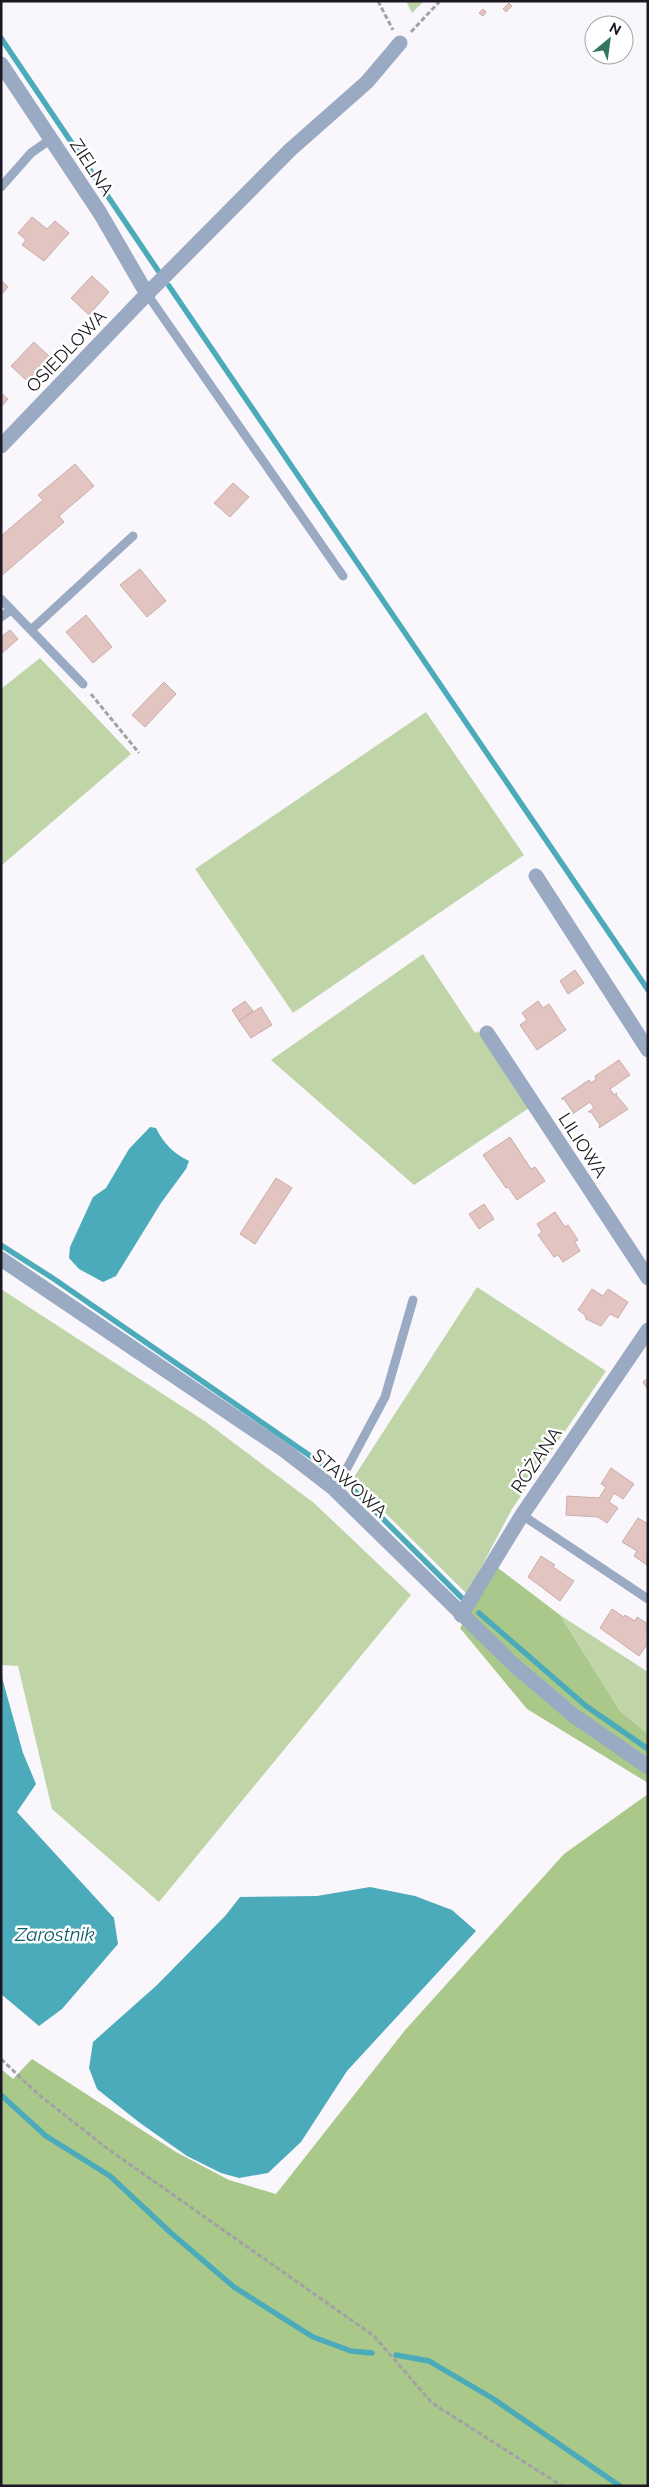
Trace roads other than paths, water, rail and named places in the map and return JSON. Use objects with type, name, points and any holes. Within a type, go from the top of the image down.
[{"type":"street","name":"OSIEDLOWA","points":[[1,446],[146,294],[290,150],[367,82],[400,43]]},
{"type":"street","name":"ZIELNA","points":[[1,64],[100,213],[146,294]]},
{"type":"street","points":[[536,876],[648,1050]]},
{"type":"street","name":"LILIOWA","points":[[487,1033],[648,1278]]},
{"type":"street","name":"STAWOWA","points":[[1,1259],[284,1450],[332,1488],[514,1665],[573,1715],[648,1766]]},
{"type":"street","name":"RÓŻANA","points":[[462,1615],[522,1515],[648,1330]]},
{"type":"lane","points":[[1,187],[31,153],[51,139]]},
{"type":"lane","points":[[146,294],[343,576]]},
{"type":"lane","points":[[31,630],[133,536]]},
{"type":"lane","points":[[1,599],[83,684]]},
{"type":"lane","points":[[1,616],[11,610]]},
{"type":"lane","points":[[332,1488],[346,1470],[385,1397],[414,1300]]},
{"type":"lane","points":[[522,1515],[648,1598]]},
{"type":"water","points":[[150,1127],[156,1128],[170,1148],[189,1161],[186,1169],[161,1203],[116,1276],[103,1282],[79,1269],[69,1258],[70,1247],[93,1197],[106,1188],[129,1149]]},
{"type":"water","name":"Zarostnik","points":[[1,1674],[23,1753],[36,1784],[17,1812],[114,1918],[118,1944],[62,2009],[39,2026],[1,1994]]},
{"type":"water","points":[[370,1887],[415,1896],[452,1910],[476,1931],[347,2071],[301,2142],[268,2173],[239,2178],[221,2173],[187,2156],[140,2123],[97,2089],[89,2068],[93,2042],[157,1985],[226,1915],[240,1897],[317,1896]]},
{"type":"waterway","points":[[1,38],[159,272]]},
{"type":"waterway","points":[[169,286],[648,990]]},
{"type":"waterway","points":[[1,1245],[54,1279],[322,1464]]},
{"type":"waterway","points":[[352,1488],[462,1598]]},
{"type":"waterway","points":[[479,1613],[586,1706],[648,1749]]},
{"type":"waterway","points":[[1,2095],[46,2136],[110,2176],[171,2233],[234,2287],[313,2337],[351,2351],[372,2353]]},
{"type":"waterway","points":[[396,2355],[429,2361],[492,2398],[620,2486]]}]
